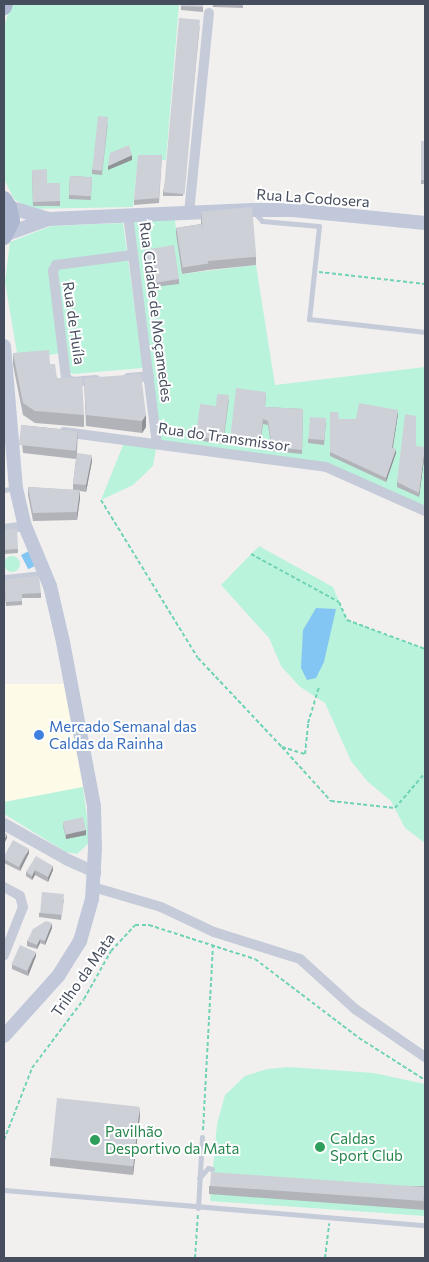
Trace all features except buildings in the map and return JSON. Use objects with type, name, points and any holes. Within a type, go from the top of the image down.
[{"type":"main road","name":"Rua La Codosera","points":[[7,203],[48,219]]},
{"type":"main road","points":[[5,236],[12,221],[7,203]]},
{"type":"main road","name":"Rua La Codosera","points":[[5,236],[48,219],[252,210],[293,210],[425,223]]},
{"type":"main road","points":[[4,346],[16,425],[9,463],[10,489],[46,573],[63,642],[94,806],[93,887],[86,925],[72,957],[45,992],[4,1036]]},
{"type":"street","points":[[189,213],[209,13]]},
{"type":"street","name":"Rua Cidade de Moçamedes","points":[[128,215],[157,443]]},
{"type":"street","name":"Rua de Huíla","points":[[132,255],[56,265],[52,278],[66,378],[72,382],[149,376]]},
{"type":"street","name":"Rua do Transmissor","points":[[49,430],[326,467],[425,511]]},
{"type":"street","points":[[4,529],[25,526]]},
{"type":"street","points":[[4,824],[68,860],[94,872]]},
{"type":"street","points":[[4,887],[20,896],[23,908],[4,954]]},
{"type":"street","points":[[93,887],[161,907],[214,932],[300,959],[355,1009],[425,1057]]},
{"type":"lane","points":[[252,210],[262,221],[319,226],[309,319],[425,332]]},
{"type":"lane","points":[[4,577],[46,573]]},
{"type":"lane","points":[[198,1208],[198,1178],[202,1137]]},
{"type":"lane","points":[[198,1178],[208,1168],[212,1169]]},
{"type":"lane","points":[[4,1190],[198,1208],[425,1225]]},
{"type":"path","points":[[314,272],[425,284]]},
{"type":"path","points":[[101,500],[198,658],[330,801],[395,808],[425,772]]},
{"type":"path","points":[[251,554],[339,602],[347,620],[425,649]]},
{"type":"path","points":[[282,747],[304,754],[308,723],[319,687]]},
{"type":"path","name":"Trilho da Mata","points":[[4,1140],[32,1068],[84,999],[111,951],[135,925],[149,925],[255,958],[359,1038],[425,1080]]},
{"type":"path","points":[[202,1137],[214,944]]},
{"type":"path","points":[[195,1258],[198,1208]]},
{"type":"path","points":[[326,1258],[330,1218]]},
{"type":"shaded area","name":"Mercado Semanal das Caldas da Rainha","points":[[4,684],[64,684],[83,787],[4,802]]},
{"type":"green space","points":[[11,4],[179,4],[166,160],[138,159],[133,207],[30,209],[14,199],[4,179],[4,27]]},
{"type":"green space","points":[[174,213],[182,274],[256,265],[275,385],[425,367],[425,511],[326,467],[157,443],[128,215]]},
{"type":"green space","points":[[123,223],[143,368],[73,374],[67,371],[63,353],[18,359],[5,282],[10,242],[51,226]]},
{"type":"green space","points":[[125,440],[157,443],[153,466],[133,485],[101,500]]},
{"type":"green space","points":[[259,546],[333,587],[347,620],[425,649],[425,843],[405,828],[391,801],[367,781],[351,761],[325,703],[299,686],[281,666],[269,638],[221,585]]},
{"type":"green space","points":[[9,556],[15,556],[20,561],[18,570],[9,572],[4,567],[4,561]]},
{"type":"green space","points":[[83,787],[90,842],[77,854],[66,852],[4,814],[4,802]]},
{"type":"green space","name":"Caldas Sport Club","points":[[289,1067],[374,1073],[425,1084],[425,1216],[210,1201],[217,1124],[225,1095],[245,1076],[267,1069]]},
{"type":"water","points":[[29,551],[36,565],[28,569],[21,555]]},
{"type":"water","points":[[316,608],[336,609],[324,662],[316,678],[307,680],[301,668],[303,630]]},
{"type":"place","name":"Mercado Semanal das Caldas da Rainha","points":[[39,735]]},
{"type":"place","name":"Pavilhão Desportivo da Mata","points":[[95,1140]]},
{"type":"place","name":"Caldas Sport Club","points":[[320,1147]]}]
